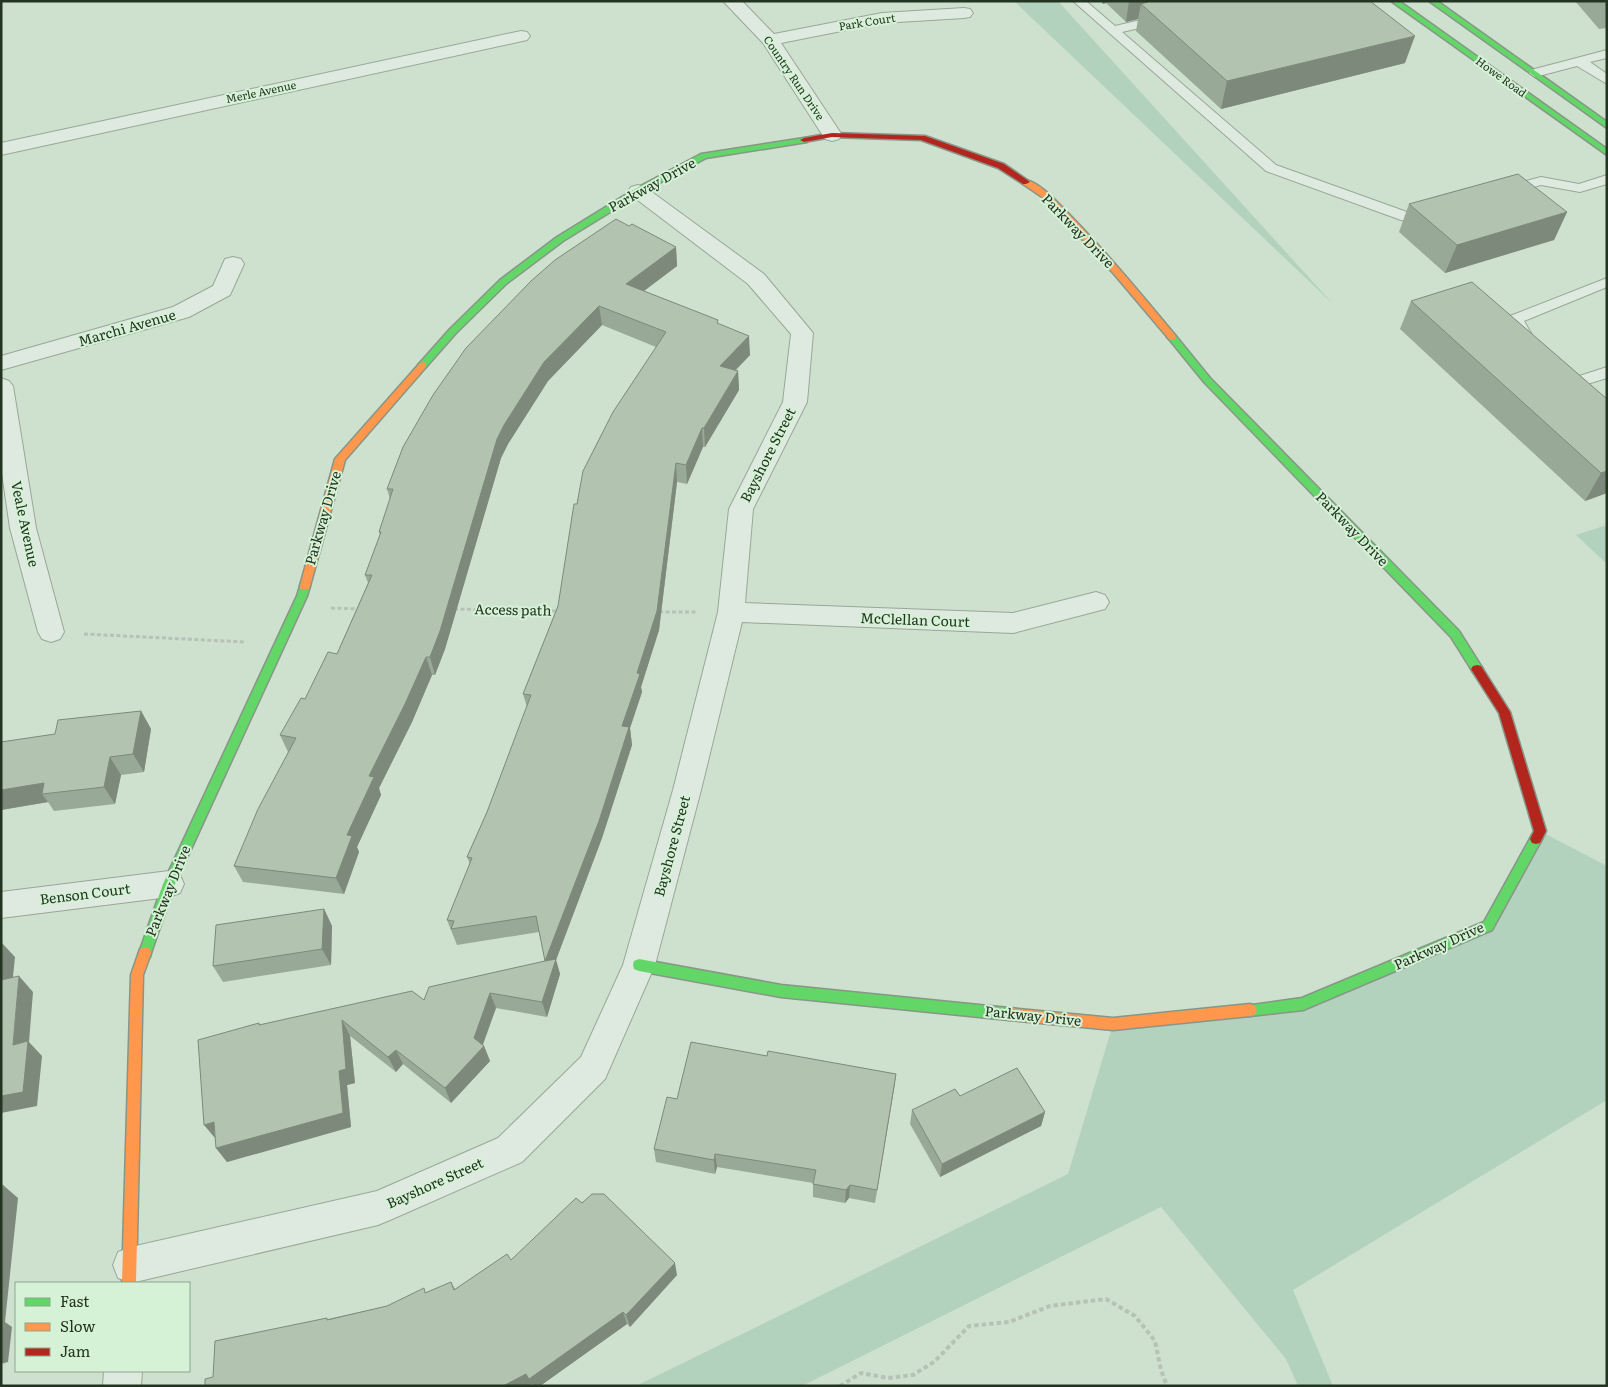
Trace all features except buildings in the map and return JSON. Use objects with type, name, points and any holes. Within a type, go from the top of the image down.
[{"type":"street","name":"Country Run Drive","points":[[732,1],[770,40],[832,135]]},
{"type":"street","name":"Howe Road","points":[[1394,1],[1607,153]]},
{"type":"street","name":"Howe Road","points":[[1432,1],[1607,126]]},
{"type":"street","name":"Park Court","points":[[770,40],[882,18],[964,14]]},
{"type":"street","name":"Merle Avenue","points":[[1,149],[521,36]]},
{"type":"street","name":"Parkway Drive","points":[[130,1274],[137,975],[169,884],[302,596],[340,459],[452,331],[503,282],[560,239],[638,191],[704,156],[832,135],[922,138],[1001,166],[1048,197],[1117,272],[1207,380],[1455,634],[1504,712],[1540,831],[1488,926],[1302,1004],[1113,1024],[781,991],[639,965]]},
{"type":"street","name":"Bayshore Street","points":[[130,1274],[378,1208],[510,1150],[594,1068],[639,965],[687,790],[731,612],[741,510],[795,402],[802,333],[756,279],[638,191]]},
{"type":"street","name":"Marchi Avenue","points":[[1,363],[181,312],[222,290],[233,264]]},
{"type":"street","name":"Veale Avenue","points":[[1,386],[12,532],[51,632]]},
{"type":"street","name":"McClellan Court","points":[[731,612],[1013,623],[1096,602]]},
{"type":"street","name":"Benson Court","points":[[1,906],[169,884]]},
{"type":"street","points":[[122,1386],[123,1372]]},
{"type":"lane","points":[[1079,1],[1271,168],[1406,217],[1443,207]]},
{"type":"lane","points":[[1112,30],[1171,17]]},
{"type":"lane","points":[[1535,73],[1607,54]]},
{"type":"lane","points":[[1579,61],[1607,80]]},
{"type":"lane","points":[[1491,195],[1541,181],[1580,188],[1607,179]]},
{"type":"lane","points":[[1533,352],[1514,318],[1607,282]]},
{"type":"lane","points":[[1548,365],[1586,395]]},
{"type":"lane","points":[[1571,384],[1607,372]]},
{"type":"path","points":[[296,608],[365,609]]},
{"type":"path","name":"Access path","points":[[444,609],[563,611]]},
{"type":"path","points":[[652,612],[731,612]]},
{"type":"path","points":[[51,632],[279,644]]},
{"type":"path","points":[[840,1386],[861,1373],[888,1379],[915,1375],[936,1361],[969,1326],[1009,1322],[1050,1306],[1106,1299],[1135,1316],[1156,1341],[1160,1370],[1167,1386]]},
{"type":"green space","points":[[1014,1],[1058,1],[1333,304]]},
{"type":"green space","points":[[1607,525],[1607,564],[1576,535]]},
{"type":"green space","points":[[1540,831],[1607,866],[1607,1100],[1293,1290],[1333,1386],[1298,1386],[1286,1359],[1161,1207],[802,1386],[636,1386],[1068,1174],[1113,1024],[1303,1004],[1488,926]]},
{"type":"traffic: fast","points":[[1394,1],[1607,153]]},
{"type":"traffic: fast","points":[[1432,1],[1607,126]]},
{"type":"traffic: fast","points":[[423,365],[453,331],[503,282],[560,239],[638,191],[704,156],[804,140]]},
{"type":"traffic: fast","points":[[1172,337],[1207,380],[1455,634],[1477,669]]},
{"type":"traffic: fast","points":[[145,953],[169,884],[305,586]]},
{"type":"traffic: fast","points":[[1250,1010],[1303,1004],[1488,926],[1536,839]]},
{"type":"traffic: fast","points":[[639,965],[781,991],[1009,1014]]},
{"type":"traffic: slow","points":[[1026,182],[1048,197],[1117,272],[1172,337]]},
{"type":"traffic: slow","points":[[305,586],[340,459],[423,365]]},
{"type":"traffic: slow","points":[[129,1282],[137,975],[145,953]]},
{"type":"traffic: slow","points":[[1009,1014],[1113,1024],[1250,1010]]},
{"type":"traffic: jam","points":[[804,140],[832,135],[922,138],[1001,166],[1026,182]]},
{"type":"traffic: jam","points":[[1477,669],[1504,712],[1540,831],[1536,839]]}]
